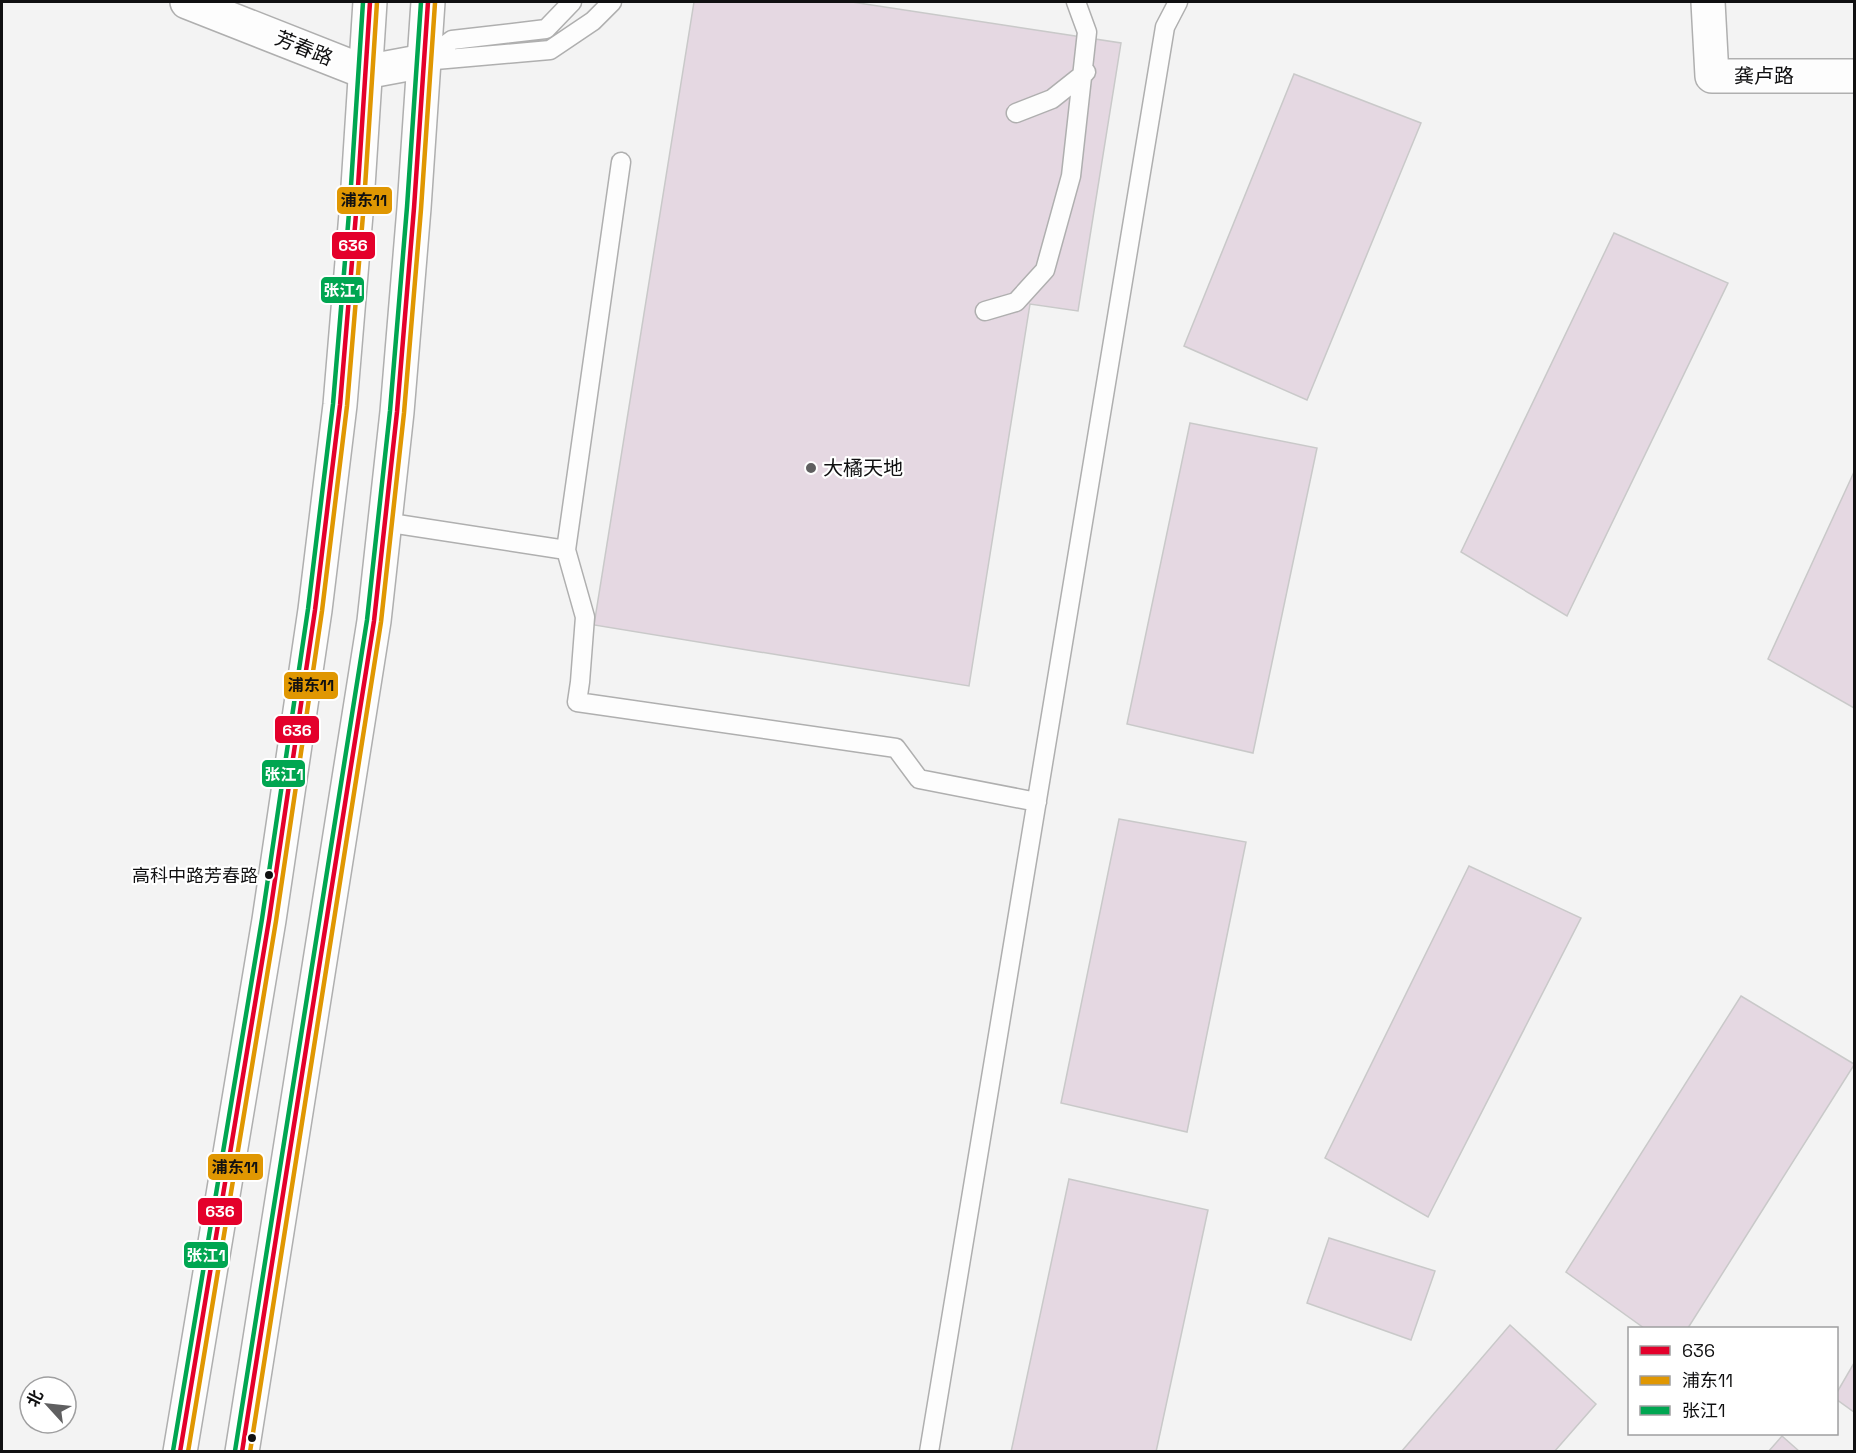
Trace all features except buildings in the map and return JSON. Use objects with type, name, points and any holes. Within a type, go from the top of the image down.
[{"type":"main road","name":"芳春路","points":[[187,2],[365,72]]},
{"type":"main road","points":[[180,1452],[269,920],[315,610],[340,405],[370,2]]},
{"type":"main road","points":[[242,1452],[372,633],[397,412],[428,2]]},
{"type":"main road","name":"龚卢路","points":[[1708,2],[1712,76],[1854,76]]},
{"type":"main road","points":[[365,72],[424,61]]},
{"type":"lane","points":[[424,61],[452,40],[546,29],[572,2]]},
{"type":"lane","points":[[424,61],[550,50],[593,21],[612,2]]},
{"type":"lane","points":[[985,311],[1016,302],[1045,270],[1071,176],[1087,32],[1076,2]]},
{"type":"lane","points":[[1016,113],[1053,99],[1085,74],[1097,30],[1085,2]]},
{"type":"lane","points":[[929,1452],[1165,27],[1178,2]]},
{"type":"lane","points":[[621,162],[566,550],[585,617],[577,702],[896,748],[919,779],[1036,802]]},
{"type":"lane","points":[[384,522],[566,550]]},
{"type":"transit line","name":"张江1","points":[[173,1451],[262,919],[308,609],[333,404],[350,201],[363,2]]},
{"type":"transit line","name":"636","points":[[180,1452],[269,920],[315,610],[340,405],[357,202],[370,2]]},
{"type":"transit line","name":"浦东11","points":[[188,1452],[276,921],[322,611],[347,406],[364,203],[377,2]]},
{"type":"transit line","name":"张江1","points":[[235,1451],[367,620],[390,411],[421,2]]},
{"type":"transit line","name":"636","points":[[242,1452],[374,621],[397,412],[428,2]]},
{"type":"transit line","name":"浦东11","points":[[250,1452],[381,622],[404,413],[435,3]]},
{"type":"place","name":"大橘天地","points":[[811,468]]},
{"type":"place","name":"高科中路芳春路","points":[[269,875]]}]
